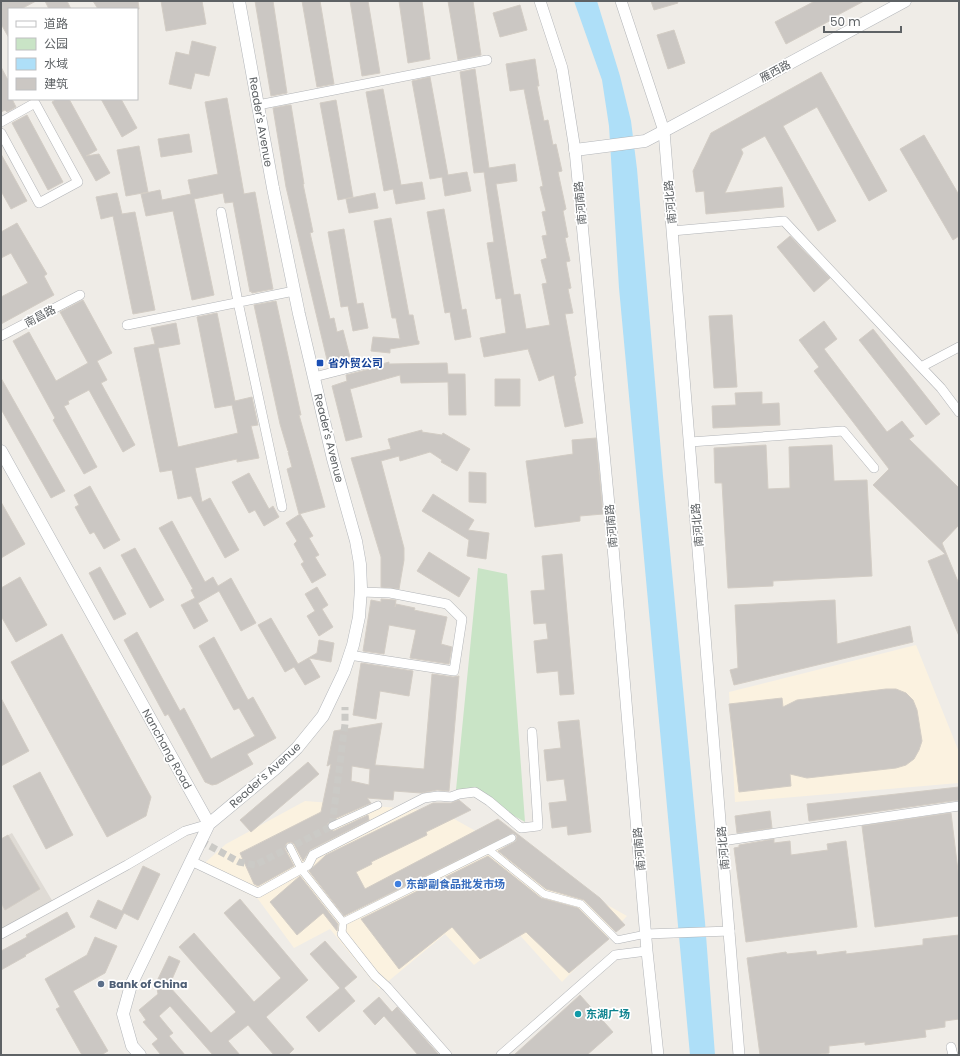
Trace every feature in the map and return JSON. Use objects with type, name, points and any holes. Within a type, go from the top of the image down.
[{"type":"main road","name":"Reader's Avenue","points":[[209,824],[275,769],[307,737],[323,716],[344,672],[359,616],[361,592],[360,564],[356,541],[333,459],[294,291],[273,188],[239,1]]},
{"type":"main road","name":"雁西路","points":[[575,150],[645,141],[905,1]]},
{"type":"main road","name":"Nanchang Road","points":[[1,451],[209,824]]},
{"type":"main road","points":[[140,1055],[132,1046],[123,1014],[131,985],[209,824]]},
{"type":"street","name":"南河南路","points":[[540,1],[562,68],[575,150],[613,547],[647,951],[658,1055]]},
{"type":"street","name":"南河北路","points":[[621,1],[664,131],[739,1055]]},
{"type":"street","points":[[258,105],[487,60]]},
{"type":"street","points":[[1,122],[35,103],[78,182],[39,203],[1,133]]},
{"type":"street","points":[[221,212],[238,302],[282,507]]},
{"type":"street","points":[[672,231],[784,221],[941,388],[959,412]]},
{"type":"street","points":[[126,325],[294,291]]},
{"type":"street","name":"南昌路","points":[[1,336],[80,295]]},
{"type":"street","points":[[921,367],[959,347]]},
{"type":"street","points":[[314,377],[377,361]]},
{"type":"street","points":[[690,442],[843,431],[874,468]]},
{"type":"street","points":[[349,655],[454,671],[462,619],[447,604],[390,594],[361,592]]},
{"type":"street","points":[[191,862],[258,893],[308,865],[314,855],[424,798],[438,796],[451,797],[459,794],[474,792],[490,801],[521,828],[538,826],[532,732]]},
{"type":"street","points":[[332,826],[378,805]]},
{"type":"street","points":[[722,841],[959,806]]},
{"type":"street","points":[[1,934],[127,865],[185,831],[209,824]]},
{"type":"street","points":[[343,922],[512,838]]},
{"type":"street","points":[[290,847],[301,869],[343,922],[342,934],[375,976],[387,987],[447,1055]]},
{"type":"street","points":[[489,850],[544,894],[581,904],[617,940],[646,934],[730,931]]},
{"type":"street","points":[[501,1055],[616,955],[647,951]]},
{"type":"shaded area","points":[[916,645],[959,752],[959,783],[735,802],[729,692]]},
{"type":"shaded area","name":"东部副食品批发市场","points":[[305,801],[440,811],[627,916],[562,982],[517,932],[474,965],[445,934],[379,989],[330,929],[294,948],[258,899],[198,869],[226,844]]},
{"type":"shaded area","points":[[12,833],[53,902],[1,930],[1,839]]},
{"type":"green space","points":[[478,568],[507,574],[525,822],[477,795],[456,790]]},
{"type":"water","points":[[574,1],[597,1],[620,76],[631,121],[637,169],[663,476],[705,922],[715,1055],[690,1055],[619,288],[609,126],[602,80]]},
{"type":"building","points":[[1,1],[36,1],[23,8],[8,8],[8,36],[1,24]]},
{"type":"building","points":[[45,1],[67,1],[70,8],[48,8]]},
{"type":"building","points":[[93,1],[138,1],[139,9],[138,8],[97,8]]},
{"type":"building","points":[[161,1],[202,1],[206,24],[166,31]]},
{"type":"building","points":[[255,1],[273,1],[287,93],[271,96]]},
{"type":"building","points":[[302,1],[320,1],[334,84],[317,87]]},
{"type":"building","points":[[350,1],[368,1],[380,73],[362,76]]},
{"type":"building","points":[[399,1],[422,1],[430,59],[408,63]]},
{"type":"building","points":[[448,1],[473,1],[481,55],[458,60]]},
{"type":"building","points":[[651,1],[677,1],[678,3],[654,10]]},
{"type":"building","points":[[815,1],[864,1],[786,44],[775,22]]},
{"type":"building","points":[[520,5],[527,30],[500,37],[493,13]]},
{"type":"building","points":[[674,30],[685,63],[668,69],[657,35]]},
{"type":"building","points":[[192,41],[216,47],[209,76],[195,73],[191,89],[169,84],[176,52],[189,55]]},
{"type":"building","points":[[535,59],[539,86],[537,86],[544,121],[548,120],[553,145],[556,144],[562,171],[558,172],[566,209],[563,211],[568,237],[565,238],[570,261],[566,262],[571,288],[568,289],[573,313],[565,314],[576,375],[574,377],[583,423],[565,427],[554,375],[539,381],[528,349],[484,357],[480,338],[506,333],[501,298],[496,299],[487,243],[494,242],[484,172],[474,173],[460,72],[475,69],[489,168],[515,164],[517,181],[496,184],[514,295],[520,294],[526,329],[550,325],[542,284],[547,283],[541,260],[547,258],[542,236],[547,235],[542,212],[546,211],[540,187],[543,186],[524,89],[510,91],[506,64]]},
{"type":"building","points":[[1,67],[8,80],[8,100],[12,100],[16,107],[7,112],[5,110],[1,112]]},
{"type":"building","points":[[821,72],[887,191],[869,201],[817,107],[783,126],[836,221],[818,231],[765,136],[741,149],[743,153],[725,193],[782,187],[784,207],[706,214],[704,191],[696,192],[693,171],[711,133]]},
{"type":"building","points":[[430,77],[448,175],[467,172],[471,191],[445,196],[442,177],[430,179],[412,81]]},
{"type":"building","points":[[383,89],[401,185],[422,182],[425,199],[396,204],[393,189],[384,191],[366,92]]},
{"type":"building","points":[[227,98],[244,194],[255,192],[273,289],[252,293],[251,291],[250,292],[233,202],[225,203],[223,193],[194,199],[214,295],[192,300],[173,211],[146,216],[141,194],[160,190],[162,200],[191,194],[188,180],[218,174],[205,102]]},
{"type":"building","points":[[55,100],[70,100],[97,150],[86,156],[99,154],[110,173],[96,181],[52,102]]},
{"type":"building","points":[[102,100],[122,100],[137,128],[122,137]]},
{"type":"building","points":[[336,100],[353,197],[338,200],[320,103]]},
{"type":"building","points":[[291,105],[303,184],[313,232],[310,233],[330,319],[334,318],[337,332],[343,330],[351,361],[343,364],[342,360],[328,364],[286,187],[273,108]]},
{"type":"building","points":[[27,115],[63,182],[48,190],[12,123]]},
{"type":"building","points":[[189,134],[192,152],[161,157],[158,139]]},
{"type":"building","points":[[924,135],[959,195],[959,236],[953,240],[900,149]]},
{"type":"building","points":[[139,146],[148,192],[126,196],[117,150]]},
{"type":"building","points":[[1,154],[27,201],[11,209],[1,191]]},
{"type":"building","points":[[117,193],[122,214],[135,212],[155,310],[133,314],[113,216],[101,219],[96,197]]},
{"type":"building","points":[[375,193],[378,208],[349,213],[346,199]]},
{"type":"building","points":[[444,209],[462,310],[466,309],[471,337],[455,340],[450,312],[445,313],[427,212]]},
{"type":"building","points":[[391,218],[409,315],[413,315],[419,344],[390,349],[390,353],[371,351],[373,337],[400,339],[396,318],[392,318],[374,221]]},
{"type":"building","points":[[17,223],[47,274],[44,276],[54,295],[1,324],[1,297],[28,283],[11,253],[1,258],[1,232]]},
{"type":"building","points":[[344,229],[357,304],[363,303],[368,328],[353,331],[348,306],[341,307],[328,232]]},
{"type":"building","points":[[790,236],[830,278],[814,292],[777,247]]},
{"type":"building","points":[[83,300],[112,353],[97,361],[107,380],[101,383],[135,445],[123,452],[89,390],[68,401],[69,404],[64,406],[97,467],[84,474],[53,420],[55,418],[13,341],[29,332],[56,381],[88,363],[60,312]]},
{"type":"building","points":[[276,301],[301,415],[299,415],[325,507],[299,514],[287,469],[292,467],[289,451],[280,424],[254,305]]},
{"type":"building","points":[[217,313],[235,401],[252,397],[258,425],[251,426],[259,458],[237,462],[237,459],[195,468],[202,502],[210,498],[239,550],[225,558],[191,496],[178,499],[172,470],[160,472],[134,348],[155,344],[151,328],[176,323],[180,344],[158,348],[178,447],[238,433],[232,405],[215,408],[197,317]]},
{"type":"building","points":[[732,315],[737,387],[714,388],[709,316]]},
{"type":"building","points":[[824,321],[837,339],[824,349],[887,432],[902,421],[914,436],[909,439],[959,488],[959,525],[942,543],[959,584],[959,636],[928,561],[945,554],[873,485],[889,469],[814,371],[819,367],[799,340]]},
{"type":"building","points":[[873,329],[940,414],[926,425],[859,340]]},
{"type":"building","points":[[389,362],[389,364],[447,363],[448,374],[465,374],[466,415],[449,415],[448,382],[401,383],[400,375],[350,389],[362,437],[346,441],[332,386],[347,381],[346,375],[378,367]]},
{"type":"building","points":[[1,378],[65,491],[51,498],[1,409]]},
{"type":"building","points":[[495,379],[520,379],[520,406],[495,406]]},
{"type":"building","points":[[762,392],[762,404],[779,403],[780,425],[713,428],[712,406],[736,405],[735,393]]},
{"type":"building","points":[[422,430],[422,432],[442,435],[443,433],[470,449],[457,471],[441,462],[442,460],[430,452],[400,461],[399,456],[381,461],[404,548],[404,560],[399,589],[381,587],[381,557],[351,458],[391,449],[388,439]]},
{"type":"building","points":[[596,438],[603,514],[580,516],[580,521],[535,527],[526,461],[573,454],[572,440]]},
{"type":"building","points":[[766,445],[768,489],[790,488],[789,447],[832,445],[834,481],[867,480],[872,576],[773,581],[773,586],[728,588],[722,483],[715,483],[714,448]]},
{"type":"building","points":[[469,472],[486,473],[486,503],[469,502]]},
{"type":"building","points":[[249,473],[269,509],[273,506],[279,517],[264,526],[255,510],[249,513],[232,482]]},
{"type":"building","points":[[90,486],[120,540],[104,549],[94,532],[90,534],[75,507],[79,505],[74,495]]},
{"type":"building","points":[[433,494],[474,520],[468,530],[489,533],[486,559],[467,556],[469,540],[422,511]]},
{"type":"building","points":[[1,502],[25,544],[1,558]]},
{"type":"building","points":[[300,514],[313,536],[309,538],[319,555],[315,557],[326,575],[312,583],[301,564],[304,562],[294,544],[297,541],[286,523]]},
{"type":"building","points":[[172,521],[205,582],[213,577],[218,586],[231,578],[256,623],[241,631],[219,591],[198,603],[208,621],[194,629],[181,605],[195,598],[191,590],[193,589],[159,528]]},
{"type":"building","points":[[135,548],[164,600],[150,608],[121,555]]},
{"type":"building","points":[[429,552],[470,578],[459,597],[417,571]]},
{"type":"building","points":[[562,554],[574,694],[560,695],[558,671],[537,673],[534,641],[548,639],[546,623],[534,624],[531,591],[545,590],[542,556]]},
{"type":"building","points":[[100,567],[126,614],[114,620],[89,573]]},
{"type":"building","points":[[20,577],[47,625],[16,642],[1,616],[1,588]]},
{"type":"building","points":[[317,587],[328,605],[322,609],[333,627],[319,636],[307,616],[315,611],[305,594]]},
{"type":"building","points":[[381,599],[396,600],[395,607],[396,604],[415,608],[414,610],[447,617],[441,644],[452,647],[449,664],[410,658],[416,630],[389,625],[384,654],[363,651],[371,600],[381,602]]},
{"type":"building","points":[[835,600],[837,644],[910,626],[913,642],[734,685],[730,670],[738,668],[735,605]]},
{"type":"building","points":[[271,618],[298,664],[317,653],[319,640],[334,643],[331,662],[309,658],[320,677],[305,685],[294,667],[285,672],[258,625]]},
{"type":"building","points":[[137,632],[180,711],[184,708],[211,759],[255,736],[239,708],[234,710],[199,646],[214,637],[248,700],[253,697],[276,738],[247,754],[253,764],[217,784],[212,785],[205,782],[168,714],[165,716],[124,640]]},
{"type":"building","points":[[62,634],[151,797],[146,816],[107,837],[11,662]]},
{"type":"building","points":[[361,663],[413,671],[409,696],[380,691],[376,719],[353,715]]},
{"type":"building","points":[[432,674],[453,677],[459,676],[449,791],[437,790],[421,793],[394,791],[393,800],[367,798],[371,803],[330,821],[327,828],[334,831],[368,815],[369,820],[310,850],[303,861],[294,844],[291,842],[287,843],[285,849],[294,866],[258,886],[254,884],[240,853],[321,812],[331,764],[327,766],[334,731],[382,723],[375,765],[424,769]],"holes":[[[352,766],[370,769],[369,785],[351,781]]]},
{"type":"building","points":[[896,689],[906,693],[913,700],[917,710],[922,741],[914,759],[906,765],[896,768],[807,778],[790,774],[791,786],[739,792],[729,704],[782,698],[783,707],[797,700]]},
{"type":"building","points":[[1,698],[29,751],[1,766]]},
{"type":"building","points":[[579,720],[591,832],[568,835],[567,826],[552,828],[549,803],[567,801],[564,779],[547,781],[544,750],[561,748],[558,722]]},
{"type":"building","points":[[308,762],[319,774],[251,832],[240,820]]},
{"type":"building","points":[[40,772],[73,835],[46,849],[13,786]]},
{"type":"building","points":[[959,787],[959,800],[809,821],[807,804]]},
{"type":"building","points":[[459,800],[471,810],[426,832],[427,835],[371,862],[372,864],[356,872],[365,889],[498,819],[600,898],[625,925],[616,932],[584,900],[546,889],[498,851],[516,841],[517,836],[513,833],[344,916],[309,871],[326,855],[433,803],[451,803]]},
{"type":"building","points":[[770,811],[772,828],[737,833],[735,816]]},
{"type":"building","points":[[951,813],[959,879],[959,916],[875,927],[862,826]]},
{"type":"building","points":[[8,835],[40,889],[5,910],[1,903],[1,839]]},
{"type":"building","points":[[774,839],[774,843],[790,841],[791,855],[828,850],[827,844],[846,841],[857,927],[746,942],[734,848],[739,847],[739,845]]},
{"type":"building","points":[[488,856],[541,898],[578,908],[609,939],[569,973],[526,932],[480,959],[452,927],[399,969],[361,919]]},
{"type":"building","points":[[143,866],[160,874],[138,920],[124,913],[116,929],[90,917],[98,900],[122,911]]},
{"type":"building","points":[[300,876],[338,924],[337,931],[323,913],[297,935],[270,902]]},
{"type":"building","points":[[240,899],[308,980],[266,1017],[294,1049],[288,1055],[274,1055],[248,1025],[228,1041],[240,1055],[213,1055],[170,1006],[159,1016],[173,1033],[169,1036],[185,1055],[161,1055],[152,1044],[158,1039],[143,1022],[146,1020],[139,1010],[158,994],[156,983],[169,956],[180,961],[169,986],[211,1033],[236,1012],[179,947],[194,933],[254,1002],[281,978],[224,913]]},
{"type":"building","points":[[67,912],[75,927],[1,970],[1,951]]},
{"type":"building","points":[[959,935],[959,1019],[945,1021],[945,1027],[925,1030],[926,1037],[865,1045],[865,1042],[829,1046],[829,1053],[812,1055],[760,1055],[747,958],[786,952],[787,954],[816,951],[817,955],[846,951],[846,954],[923,945],[923,939]]},
{"type":"building","points":[[95,937],[117,946],[105,973],[73,991],[108,1051],[101,1055],[82,1055],[56,1009],[60,1007],[45,979],[87,955]]},
{"type":"building","points":[[325,941],[357,977],[344,988],[355,1001],[319,1032],[306,1017],[340,988],[310,954]]},
{"type":"building","name":"东湖广场","points":[[580,995],[613,1032],[587,1055],[514,1055]]},
{"type":"building","points":[[379,997],[392,1012],[397,1007],[439,1055],[418,1055],[384,1016],[375,1025],[363,1011]]},
{"type":"tunnel","points":[[201,841],[239,862],[255,865],[332,826],[345,724],[345,707]]},
{"type":"place","name":"省外贸公司","points":[[320,363]]},
{"type":"place","name":"东部副食品批发市场","points":[[398,884]]},
{"type":"place","name":"Bank of China","points":[[101,984]]},
{"type":"place","name":"东湖广场","points":[[578,1014]]}]
